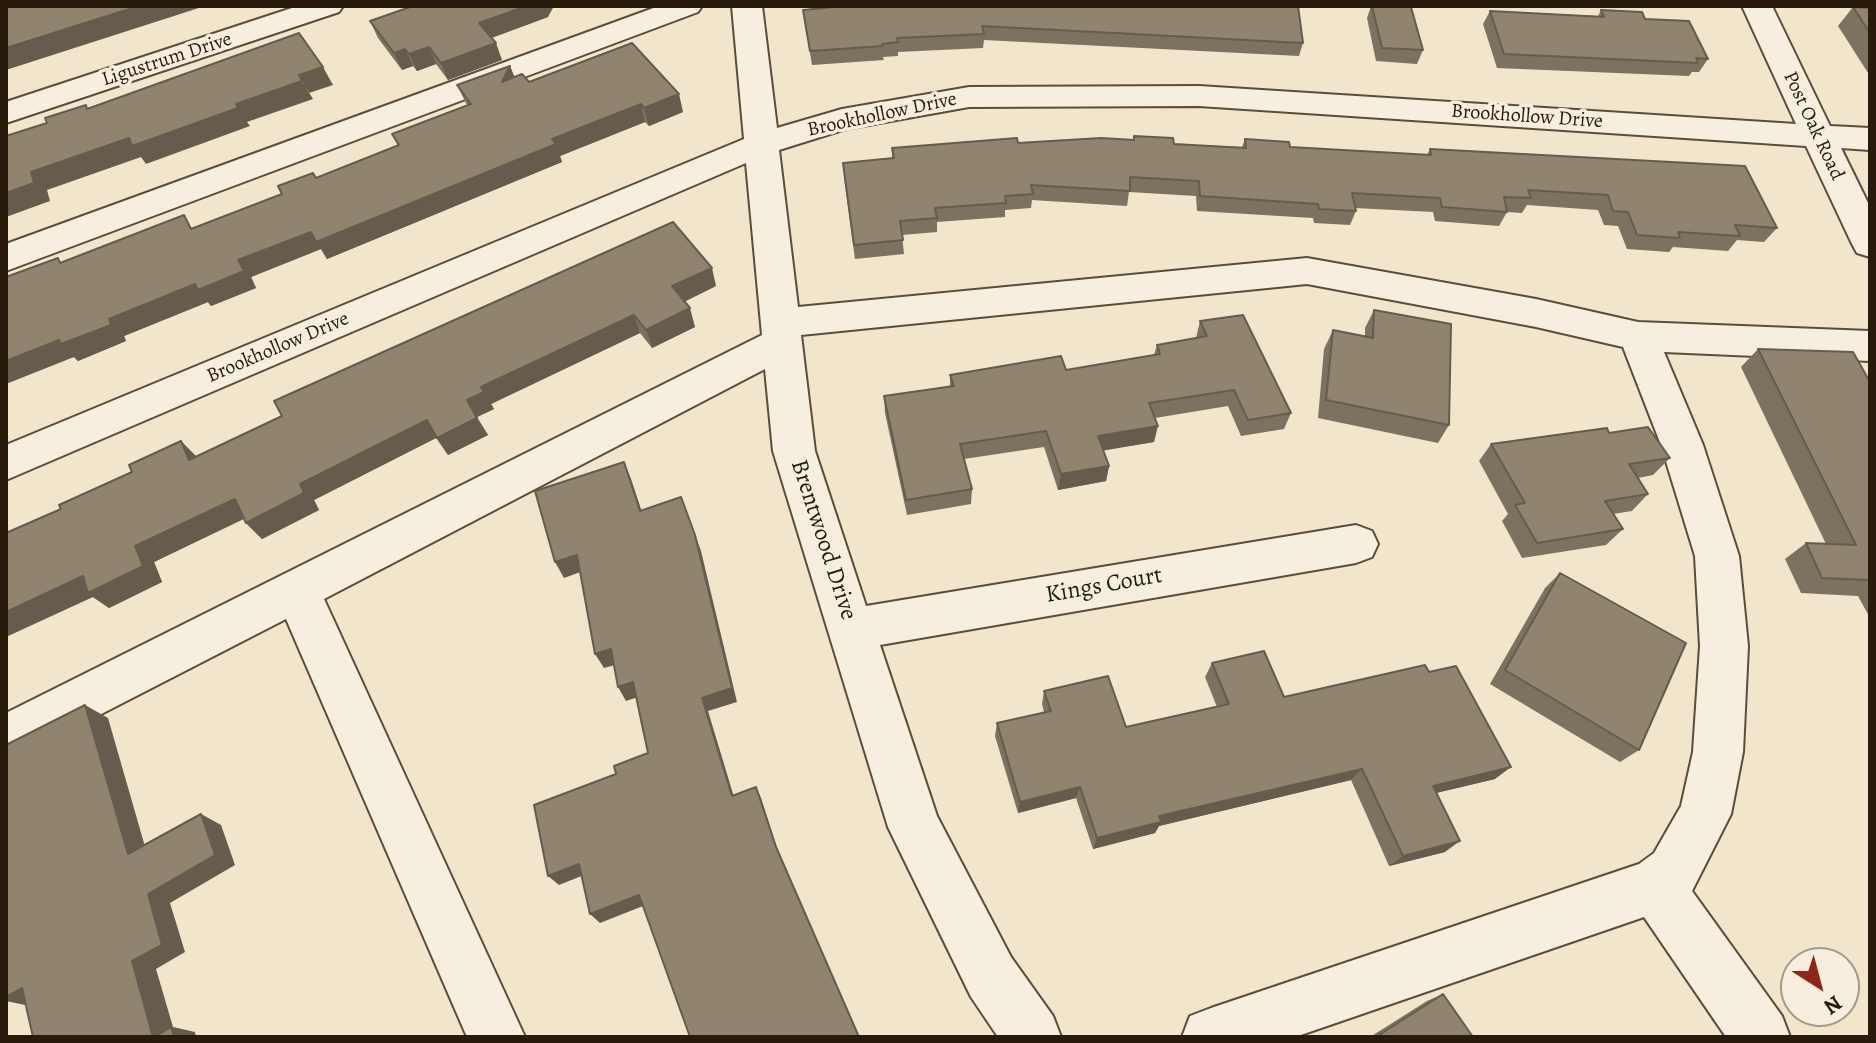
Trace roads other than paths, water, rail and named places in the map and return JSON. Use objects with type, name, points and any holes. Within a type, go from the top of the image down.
[{"type":"street","name":"Ligustrum Drive","points":[[6,113],[328,6]]},
{"type":"street","points":[[6,258],[687,6]]},
{"type":"street","name":"Brentwood Drive","points":[[747,6],[764,143],[794,451],[914,827],[991,977],[1032,1037]]},
{"type":"street","name":"Post Oak Road","points":[[1757,6],[1816,136],[1870,244]]},
{"type":"street","name":"Brookhollow Drive","points":[[6,463],[764,143],[842,119],[924,104],[984,97],[1199,96],[1870,139]]},
{"type":"street","points":[[6,739],[297,590],[782,333],[1307,271],[1536,313],[1638,336],[1870,346]]},
{"type":"street","points":[[1211,1037],[1655,886],[1673,872],[1705,814],[1718,752],[1724,646],[1717,556],[1682,445],[1638,336]]},
{"type":"street","name":"Kings Court","points":[[852,629],[1356,544]]},
{"type":"street","points":[[297,590],[496,1037]]},
{"type":"street","points":[[1655,886],[1761,1037]]}]
